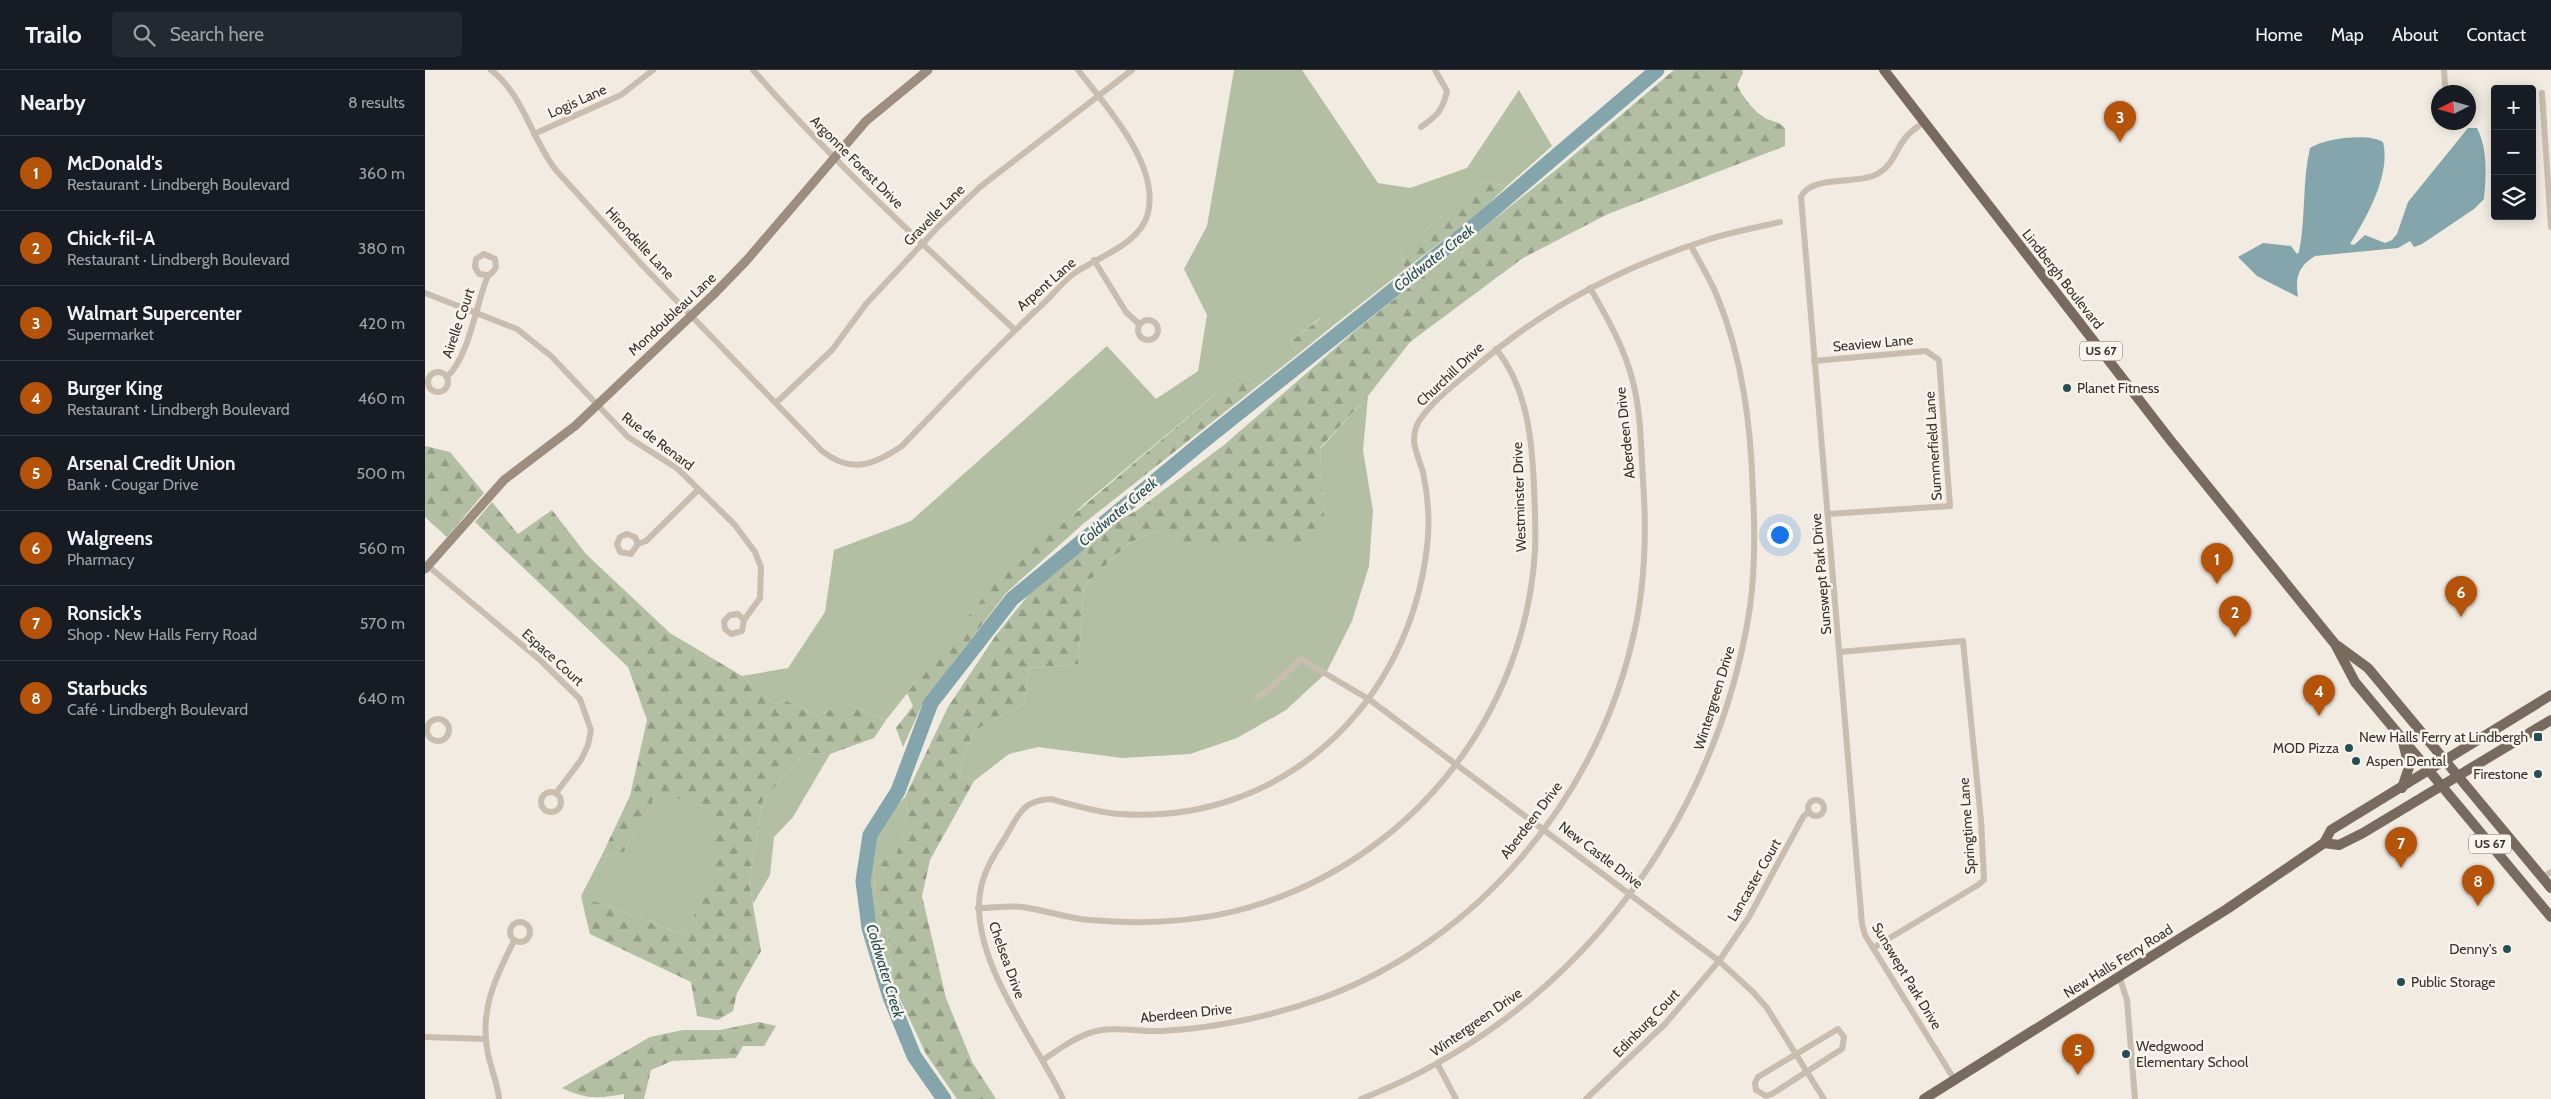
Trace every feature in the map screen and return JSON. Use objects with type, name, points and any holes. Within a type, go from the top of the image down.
[{"type":"main road","name":"Lindbergh Boulevard","points":[[1884,70],[2186,460],[2335,644],[2355,682],[2402,739]]},
{"type":"main road","name":"Lindbergh Boulevard","points":[[2335,644],[2368,668],[2458,777],[2547,875],[2551,888]]},
{"type":"main road","name":"New Halls Ferry Road","points":[[1924,1099],[2227,909],[2325,843],[2331,830],[2551,695]]},
{"type":"main road","name":"New Halls Ferry Road","points":[[2325,843],[2339,846],[2550,723]]},
{"type":"main road","name":"US 67","points":[[2402,739],[2551,917]]},
{"type":"main road","points":[[2402,739],[2409,767],[2402,788]]},
{"type":"street","name":"Hirondelle Lane","points":[[491,70],[505,85],[534,134],[542,152],[571,188],[691,315],[777,402],[812,441],[830,458],[852,465],[863,465]]},
{"type":"street","name":"Logis Lane","points":[[534,134],[621,95],[635,86],[653,70]]},
{"type":"street","name":"Argonne Forest Drive","points":[[753,70],[799,124],[835,157],[922,244],[1014,329]]},
{"type":"street","name":"Mondoubleau Lane","points":[[426,568],[504,480],[575,426],[747,261],[835,157],[878,110],[928,70]]},
{"type":"street","name":"Arpent Lane","points":[[863,465],[889,454],[901,446],[1014,329],[1068,278],[1135,234],[1148,213],[1149,196],[1145,170],[1129,136],[1079,70]]},
{"type":"street","name":"Gravelle Lane","points":[[777,402],[832,350],[866,304],[922,244],[980,187],[1132,70]]},
{"type":"street","points":[[1421,127],[1440,114],[1445,104],[1447,91],[1435,70]]},
{"type":"street","points":[[2444,70],[2445,85]]},
{"type":"street","points":[[2542,93],[2549,161],[2551,227]]},
{"type":"street","name":"Sunswept Park Drive","points":[[1924,122],[1907,136],[1892,162],[1880,173],[1866,180],[1838,180],[1811,186],[1804,190],[1801,197],[1809,322],[1815,361],[1860,912],[1865,935],[1954,1079]]},
{"type":"street","name":"Churchill Drive","points":[[1032,802],[1051,799],[1118,814],[1180,811],[1221,802],[1275,780],[1317,753],[1370,700],[1387,674],[1403,639],[1422,585],[1428,525],[1425,484],[1414,443],[1415,431],[1419,422],[1442,396],[1496,349],[1589,288],[1643,264],[1691,246],[1780,222]]},
{"type":"street","name":"Wintergreen Drive","points":[[1361,1099],[1438,1065],[1535,996],[1592,941],[1631,894],[1679,820],[1709,757],[1733,684],[1750,605],[1754,522],[1751,455],[1744,392],[1727,322],[1717,295],[1691,246]]},
{"type":"street","points":[[1094,260],[1126,312],[1139,324]]},
{"type":"street","name":"Airelle Court","points":[[447,377],[455,368],[477,313],[487,275]]},
{"type":"street","name":"Aberdeen Drive","points":[[1043,1060],[1095,1031],[1161,1031],[1220,1025],[1295,1006],[1346,987],[1376,973],[1421,947],[1459,919],[1496,884],[1544,828],[1579,776],[1615,699],[1631,646],[1643,569],[1645,518],[1633,381],[1618,342],[1589,288]]},
{"type":"street","name":"Rue de Renard","points":[[425,293],[517,329],[529,337],[628,437],[678,470],[735,525],[755,552],[761,567],[760,598],[744,620]]},
{"type":"street","name":"Westminster Drive","points":[[978,908],[1021,906],[1089,920],[1160,922],[1216,915],[1262,904],[1318,880],[1375,846],[1431,796],[1457,766],[1488,715],[1515,652],[1528,601],[1535,552],[1533,472],[1528,423],[1514,376],[1496,349]]},
{"type":"street","name":"Seaview Lane","points":[[1815,361],[1926,351],[1934,354]]},
{"type":"street","name":"Summerfield Lane","points":[[1828,514],[1949,506],[1939,360],[1934,354]]},
{"type":"street","points":[[638,544],[646,541],[698,490]]},
{"type":"street","name":"Espace Court","points":[[426,568],[539,660],[580,699],[591,730],[588,744],[581,760],[556,793]]},
{"type":"street","name":"Springtime Lane","points":[[1840,652],[1963,641],[1981,820],[1984,880],[1873,948]]},
{"type":"street","name":"New Castle Drive","points":[[1257,697],[1265,693],[1301,660],[1370,700],[1719,960],[1767,1008],[1824,1099]]},
{"type":"street","name":"Chelsea Drive","points":[[1032,802],[1025,806],[1019,814],[985,872],[978,908],[979,918],[992,962],[1012,1011],[1043,1060],[1063,1099]]},
{"type":"street","name":"Lancaster Court","points":[[1719,960],[1749,917],[1803,817],[1809,811]]},
{"type":"street","points":[[499,1099],[486,1040],[491,989],[514,941]]},
{"type":"street","name":"Edinburg Court","points":[[1586,1099],[1665,1024],[1719,960]]},
{"type":"street","points":[[2119,976],[2127,1000],[2135,1099]]},
{"type":"street","points":[[1838,1029],[1843,1032],[1845,1043],[1842,1049],[1766,1096],[1756,1090],[1755,1083],[1758,1077],[1795,1053],[1838,1029]]},
{"type":"street","points":[[425,1037],[486,1040]]},
{"type":"street","points":[[1438,1065],[1456,1099]]},
{"type":"green space","points":[[1234,70],[1302,70],[1378,183],[1410,188],[1467,168],[1519,90],[1552,146],[1507,186],[1483,181],[1401,251],[1404,270],[1334,325],[1320,318],[1291,341],[1297,355],[1259,385],[1240,375],[1226,385],[1085,503],[967,618],[886,720],[844,703],[817,716],[785,700],[775,704],[742,676],[788,668],[825,612],[834,550],[911,521],[1107,346],[1156,399],[1198,371],[1207,315],[1184,269],[1207,226]]},
{"type":"green space","points":[[1674,70],[1742,70],[1743,73],[1737,85],[1739,89],[1758,113],[1785,128],[1785,146],[1608,214],[1523,258],[1410,342],[1368,396],[1320,448],[1324,516],[1320,541],[1184,546],[1155,530],[1128,544],[1084,586],[1078,664],[1029,668],[1024,704],[973,731],[959,775],[974,781],[930,860],[922,896],[946,998],[972,1062],[996,1099],[957,1099],[926,1054],[894,986],[886,926],[874,897],[875,864],[896,855],[908,814],[905,797],[948,707],[996,635],[1030,593],[1113,523],[1136,511],[1224,445],[1356,330],[1562,165]]},
{"type":"green space","points":[[1483,181],[1507,186],[1478,214],[1404,270],[1401,251]]},
{"type":"green space","points":[[1321,318],[1334,325],[1297,355],[1291,341]]},
{"type":"green space","points":[[1240,375],[1259,385],[1083,524],[1006,593],[924,701],[903,747],[896,728],[913,706],[907,693],[999,578]]},
{"type":"green space","points":[[1368,396],[1363,450],[1373,511],[1369,566],[1352,621],[1326,673],[1286,710],[1237,738],[1190,754],[1122,758],[1038,747],[1009,754],[974,781],[959,775],[973,731],[1024,704],[1029,668],[1078,664],[1084,586],[1128,544],[1155,530],[1184,546],[1324,516],[1320,449]]},
{"type":"green space","points":[[425,446],[450,452],[484,493],[447,537],[425,517]]},
{"type":"green space","points":[[492,502],[518,534],[552,510],[586,554],[670,633],[742,676],[775,704],[785,700],[817,716],[844,703],[886,720],[874,738],[830,754],[805,753],[763,800],[749,882],[761,951],[737,993],[733,1011],[718,1020],[697,1016],[691,982],[590,934],[581,896],[684,935],[711,883],[711,809],[661,793],[652,800],[658,818],[635,831],[624,852],[601,857],[630,796],[647,720],[628,667],[475,522]]},
{"type":"green space","points":[[805,753],[830,754],[793,817],[774,837],[770,875],[753,904],[749,882],[763,800]]},
{"type":"green space","points":[[662,792],[711,809],[712,883],[684,935],[581,896],[601,857],[624,852],[635,831],[657,818],[652,800]]},
{"type":"green space","points":[[905,797],[908,814],[896,855],[875,864],[874,897],[886,926],[894,986],[876,936],[870,912],[869,864],[875,841],[887,818]]},
{"type":"green space","points":[[759,1022],[776,1026],[764,1046],[743,1046],[736,1058],[672,1061],[651,1070],[644,1099],[624,1099],[624,1094],[592,1097],[562,1088],[650,1037],[683,1030],[720,1030]]},
{"type":"water","points":[[2477,128],[2485,154],[2484,199],[2474,209],[2422,244],[2414,247],[2410,241],[2398,248],[2315,256],[2301,268],[2297,284],[2298,297],[2257,276],[2238,257],[2263,243],[2291,246],[2297,254],[2299,252],[2310,148],[2326,142],[2357,137],[2376,139],[2383,142],[2385,154],[2381,181],[2370,208],[2350,244],[2354,245],[2365,235],[2385,243],[2392,240],[2397,234],[2408,202],[2466,130],[2476,130]]},
{"type":"waterway","name":"Coldwater Creek","points":[[944,1099],[914,1056],[890,997],[869,928],[863,881],[870,835],[898,791],[931,703],[1012,599],[1206,439],[1480,221],[1657,70]]},
{"type":"place","name":"Walmart Supercenter","points":[[2120,142]]},
{"type":"place","name":"Planet Fitness","points":[[2067,388]]},
{"type":"place","name":"McDonald's","points":[[2217,584]]},
{"type":"place","name":"Walgreens","points":[[2461,617]]},
{"type":"place","name":"Chick-fil-A","points":[[2235,637]]},
{"type":"place","name":"Burger King","points":[[2319,716]]},
{"type":"place","name":"New Halls Ferry at Lindbergh","points":[[2538,737]]},
{"type":"place","name":"MOD Pizza","points":[[2349,748]]},
{"type":"place","name":"Aspen Dental","points":[[2356,761]]},
{"type":"place","name":"Firestone","points":[[2538,774]]},
{"type":"place","name":"Ronsick's","points":[[2401,868]]},
{"type":"place","name":"Starbucks","points":[[2478,906]]},
{"type":"place","name":"Denny's","points":[[2507,949]]},
{"type":"place","name":"Public Storage","points":[[2401,982]]},
{"type":"place","name":"Wedgwood Elementary School","points":[[2126,1054]]},
{"type":"place","name":"Arsenal Credit Union","points":[[2078,1075]]}]
